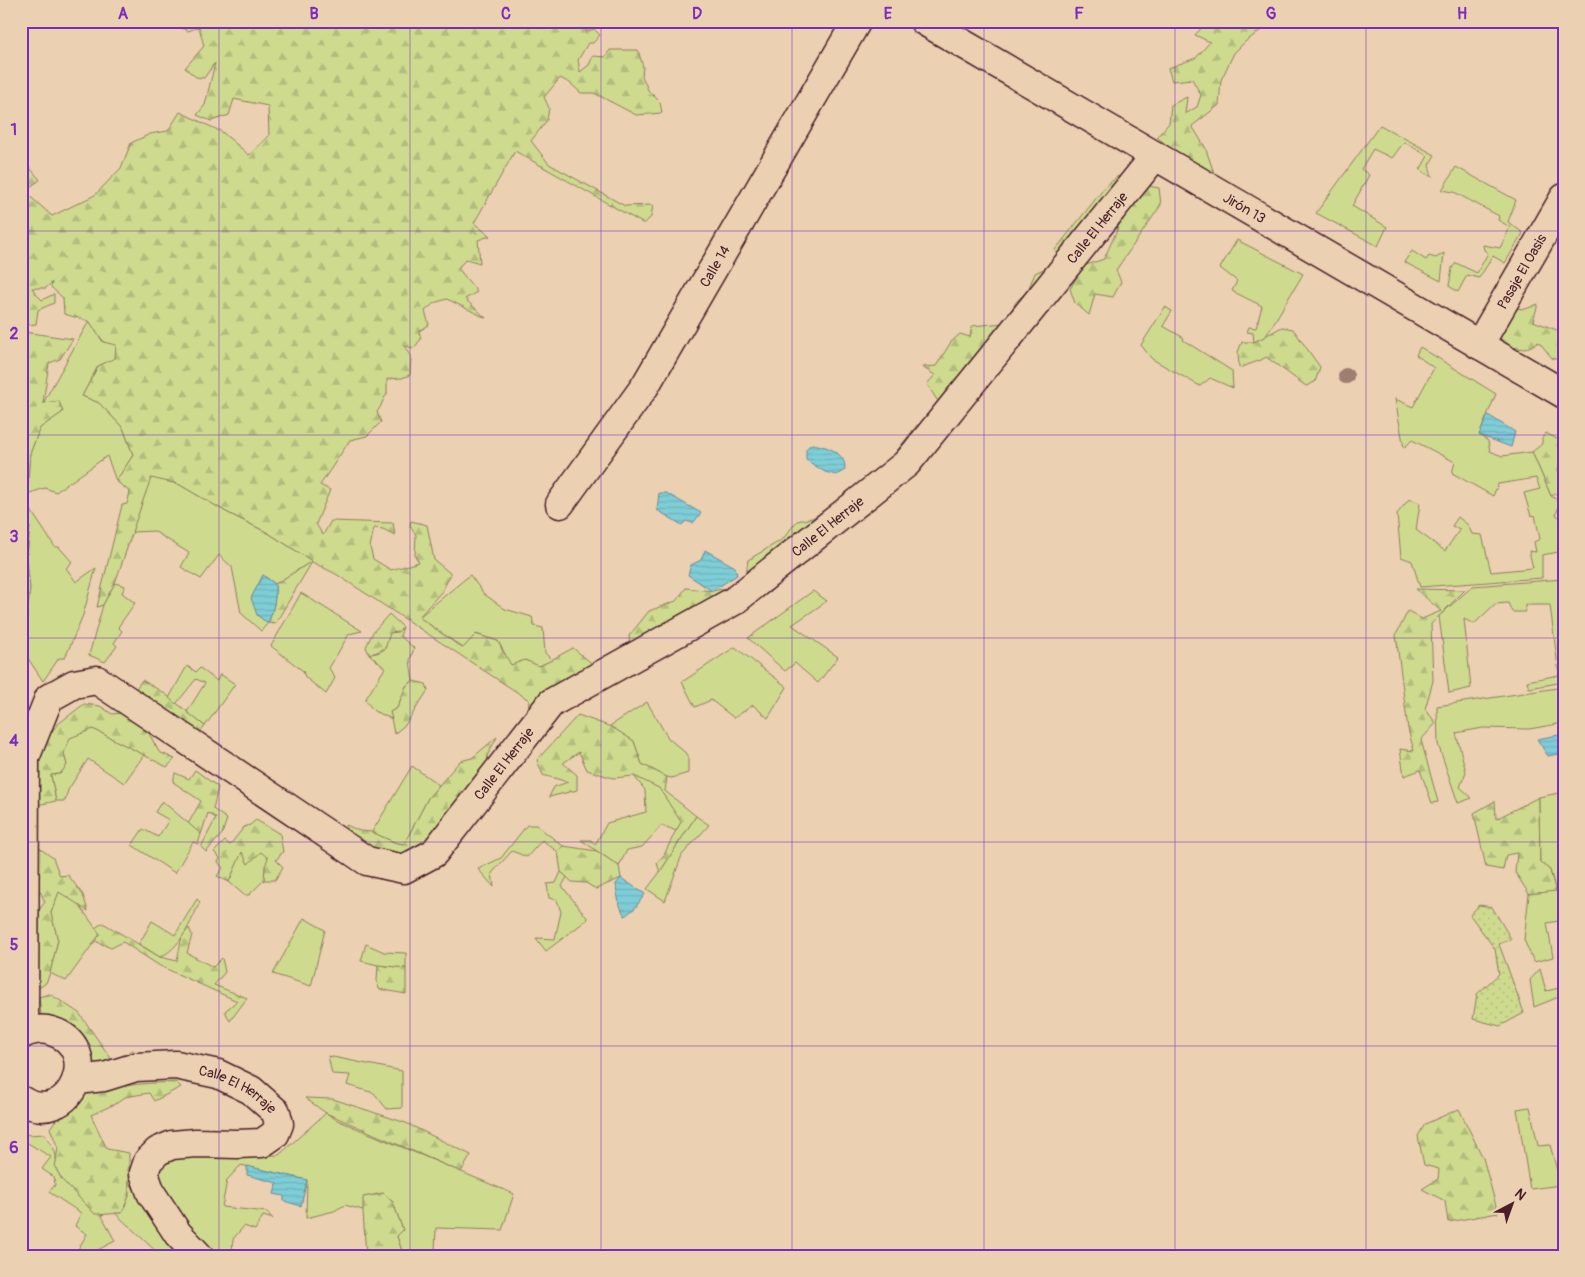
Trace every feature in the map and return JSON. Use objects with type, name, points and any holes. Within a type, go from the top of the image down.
[{"type":"street","name":"Calle 14","points":[[560,504],[645,386],[857,21]]},
{"type":"street","name":"Jirón 13","points":[[924,21],[1564,394]]},
{"type":"street","name":"Calle El Herraje","points":[[199,1256],[178,1234],[151,1193],[144,1173],[148,1161],[158,1150],[172,1145],[262,1143],[275,1134],[279,1124],[276,1112],[251,1090],[218,1074],[176,1065],[136,1067],[104,1077],[78,1080],[80,1068],[77,1055],[71,1044],[61,1035],[50,1030],[37,1030],[23,1034],[25,758],[49,698],[74,684],[97,680],[368,861],[404,869],[434,853],[551,702],[734,601],[907,463],[1155,156]]},
{"type":"street","name":"Pasaje El Oasis","points":[[1479,345],[1564,198]]},
{"type":"street","points":[[21,1100],[27,1104],[51,1106],[72,1092],[78,1080]]},
{"type":"green space","points":[[178,21],[588,21],[586,32],[594,29],[600,35],[593,43],[588,43],[578,60],[580,72],[589,65],[593,56],[605,57],[610,50],[638,50],[643,67],[642,76],[648,90],[660,102],[662,113],[636,115],[594,93],[581,93],[570,83],[560,78],[544,97],[549,108],[547,120],[531,141],[549,164],[625,206],[653,205],[651,217],[644,224],[515,151],[474,223],[490,236],[478,240],[480,263],[466,259],[458,268],[477,292],[465,299],[486,318],[447,299],[434,303],[425,311],[429,325],[419,331],[421,339],[414,348],[404,346],[411,357],[410,375],[402,378],[387,379],[387,394],[377,412],[381,422],[367,436],[350,440],[320,485],[330,490],[316,524],[323,535],[331,521],[393,523],[395,535],[383,529],[374,528],[370,547],[373,559],[391,570],[419,562],[415,556],[416,535],[410,526],[411,521],[427,525],[434,560],[451,574],[442,591],[419,617],[462,648],[475,634],[498,641],[504,654],[540,666],[573,648],[595,666],[528,713],[529,700],[336,574],[312,562],[275,624],[268,623],[274,604],[275,584],[312,561],[268,533],[228,513],[178,484],[151,479],[115,583],[103,605],[97,607],[122,505],[127,504],[130,492],[116,481],[133,455],[123,428],[99,403],[82,396],[98,366],[115,358],[89,321],[64,314],[63,298],[51,287],[52,282],[46,288],[32,288],[42,300],[54,294],[54,303],[38,310],[36,324],[26,325],[24,332],[73,339],[60,359],[49,363],[43,403],[60,400],[63,412],[40,429],[30,454],[27,494],[21,507],[21,157],[40,180],[24,191],[52,216],[95,195],[121,168],[131,143],[150,134],[168,131],[180,112],[222,132],[249,155],[269,136],[268,106],[234,99],[229,115],[211,121],[197,115],[205,105],[215,63],[204,78],[196,77],[185,68],[204,46],[199,27],[188,31],[178,26]]},
{"type":"green space","points":[[1208,21],[1268,21],[1264,28],[1246,41],[1234,53],[1221,80],[1219,105],[1192,126],[1205,147],[1214,173],[1175,152],[1157,137],[1169,123],[1171,105],[1187,97],[1185,114],[1197,107],[1201,95],[1192,79],[1172,81],[1168,68],[1196,58],[1210,42],[1195,35]]},
{"type":"green space","points":[[1380,125],[1435,155],[1429,165],[1432,177],[1420,170],[1428,156],[1404,142],[1392,158],[1373,149],[1361,169],[1369,175],[1352,206],[1387,227],[1378,246],[1316,213]]},
{"type":"green space","points":[[1456,167],[1516,200],[1508,222],[1523,233],[1505,263],[1493,256],[1479,278],[1467,275],[1458,292],[1449,286],[1452,268],[1456,263],[1477,273],[1488,253],[1484,250],[1483,245],[1500,248],[1510,227],[1498,220],[1499,216],[1454,192],[1442,190]]},
{"type":"green space","points":[[1118,176],[1126,186],[947,404],[937,400],[927,384],[935,375],[922,367],[936,366],[951,342],[960,334],[970,337],[972,326],[1004,323],[1016,302],[1028,290],[1035,273],[1050,266],[1058,258],[1055,250],[1106,186]]},
{"type":"green space","points":[[1142,185],[1159,188],[1161,205],[1116,270],[1121,282],[1113,297],[1095,294],[1089,315],[1075,303],[1070,289],[1083,266],[1104,259],[1127,208]]},
{"type":"green space","points":[[1237,240],[1303,274],[1266,336],[1254,342],[1253,333],[1247,332],[1249,327],[1256,328],[1262,306],[1232,291],[1237,281],[1220,268]]},
{"type":"green space","points":[[1412,251],[1426,260],[1429,256],[1436,258],[1444,253],[1441,281],[1404,262]]},
{"type":"green space","points":[[1538,304],[1533,321],[1562,332],[1564,335],[1564,362],[1552,358],[1539,342],[1525,349],[1505,346],[1498,333],[1511,308],[1526,309]]},
{"type":"green space","points":[[1165,307],[1172,311],[1163,326],[1232,371],[1233,388],[1210,378],[1200,386],[1152,359],[1141,345]]},
{"type":"green space","points":[[89,321],[103,342],[116,345],[115,358],[98,366],[82,396],[99,403],[123,428],[133,455],[116,481],[107,456],[56,492],[45,488],[27,494],[30,454],[40,428],[63,412],[59,401],[43,403]]},
{"type":"green space","points":[[1282,327],[1293,329],[1320,367],[1315,382],[1306,386],[1266,357],[1239,368],[1238,352],[1242,342],[1254,342]]},
{"type":"green space","points":[[1420,347],[1496,394],[1479,435],[1488,441],[1490,451],[1502,456],[1532,452],[1551,496],[1560,502],[1556,515],[1564,520],[1564,551],[1542,555],[1542,578],[1420,587],[1412,561],[1401,557],[1397,514],[1409,499],[1420,503],[1416,530],[1445,551],[1460,529],[1452,526],[1458,517],[1468,525],[1472,534],[1482,535],[1491,572],[1533,568],[1529,551],[1536,552],[1534,542],[1540,539],[1535,515],[1531,516],[1524,493],[1540,489],[1536,478],[1498,484],[1493,496],[1452,473],[1455,462],[1412,440],[1404,448],[1395,399],[1413,407],[1434,368],[1416,355]]},
{"type":"green space","points":[[917,425],[930,425],[730,598],[630,647],[629,636],[649,611],[676,601],[686,588],[712,591],[731,587],[746,574],[748,560],[783,539],[797,521],[812,518],[834,507],[892,457]]},
{"type":"green space","points":[[1546,433],[1564,443],[1564,490],[1551,496],[1532,452],[1542,444],[1542,438]]},
{"type":"green space","points":[[151,478],[178,484],[228,513],[268,533],[312,561],[275,584],[263,575],[257,615],[268,623],[261,631],[241,613],[232,567],[219,555],[201,579],[181,567],[189,553],[154,531],[132,532]]},
{"type":"green space","points":[[24,500],[55,547],[59,547],[72,562],[66,568],[76,582],[96,568],[83,615],[65,658],[59,658],[43,681],[21,648],[21,640],[24,641],[30,589],[27,559],[30,527],[21,519],[21,507]]},
{"type":"green space","points":[[21,519],[30,527],[27,559],[30,589],[24,642],[21,640]]},
{"type":"green space","points":[[470,575],[484,594],[505,609],[532,617],[534,626],[543,628],[545,653],[552,660],[539,666],[525,660],[511,665],[498,641],[476,634],[463,648],[419,617]]},
{"type":"green space","points":[[1564,579],[1564,682],[1529,688],[1527,681],[1559,675],[1550,605],[1525,605],[1525,612],[1512,612],[1508,603],[1495,604],[1474,624],[1464,619],[1471,688],[1449,693],[1439,616],[1473,586]]},
{"type":"green space","points":[[115,583],[125,586],[122,593],[135,603],[118,627],[122,631],[114,643],[117,646],[105,662],[89,655],[103,605]]},
{"type":"green space","points":[[1416,589],[1465,590],[1431,624],[1433,681],[1425,709],[1436,723],[1421,740],[1438,802],[1432,803],[1420,770],[1404,776],[1400,749],[1414,751],[1408,729],[1396,635],[1408,611],[1422,619],[1441,611]]},
{"type":"green space","points":[[813,591],[827,601],[792,625],[838,657],[818,683],[795,663],[785,671],[748,638]]},
{"type":"green space","points":[[301,593],[362,631],[349,634],[329,668],[335,678],[326,694],[305,677],[303,671],[271,646]]},
{"type":"green space","points":[[389,614],[403,627],[385,648],[369,654],[366,647],[373,632]]},
{"type":"green space","points":[[403,627],[400,636],[414,648],[410,660],[413,681],[406,686],[397,708],[390,712],[392,719],[374,711],[365,700],[385,668],[369,654],[385,649],[390,633],[398,632]]},
{"type":"green space","points":[[735,647],[787,687],[768,718],[753,705],[734,718],[711,700],[695,707],[682,682]]},
{"type":"green space","points":[[187,666],[196,672],[200,668],[217,681],[220,674],[235,684],[205,726],[187,712],[205,683],[196,679],[176,704],[169,698]]},
{"type":"green space","points":[[142,680],[164,693],[205,726],[199,734],[135,690]]},
{"type":"green space","points":[[413,681],[426,684],[428,690],[406,724],[394,734],[390,712],[397,708],[406,686]]},
{"type":"green space","points":[[1564,687],[1564,723],[1529,729],[1483,728],[1456,733],[1466,772],[1460,787],[1472,798],[1458,803],[1438,744],[1437,706]]},
{"type":"green space","points":[[647,702],[668,738],[688,755],[688,773],[672,778],[642,764],[634,741],[610,726]]},
{"type":"green space","points":[[84,704],[100,706],[112,714],[134,712],[145,726],[159,752],[175,759],[167,767],[93,729],[64,753],[67,765],[60,774],[51,775],[56,801],[37,805],[32,756],[58,724]]},
{"type":"green space","points":[[578,715],[614,728],[634,741],[642,764],[667,777],[665,791],[696,816],[660,872],[657,863],[664,855],[680,822],[634,776],[613,778],[587,770],[579,752],[563,763],[577,775],[577,790],[549,797],[554,787],[568,782],[543,775],[537,760]]},
{"type":"green space","points":[[93,729],[144,755],[124,783],[88,759],[68,790],[65,801],[56,801],[51,775],[60,774],[67,765],[64,753],[70,738]]},
{"type":"green space","points":[[497,737],[487,756],[491,771],[431,849],[403,864],[367,856],[348,836],[346,825],[404,844],[428,798],[460,761],[472,758]]},
{"type":"green space","points":[[412,766],[439,785],[428,798],[404,844],[394,842],[372,832]]},
{"type":"green space","points":[[195,770],[218,787],[213,809],[227,819],[222,834],[206,852],[201,847],[216,818],[208,813],[201,834],[188,824],[201,801],[173,782],[175,773],[189,779]]},
{"type":"green space","points":[[634,776],[659,788],[681,822],[676,831],[662,825],[642,847],[627,850],[619,866],[581,840],[591,840],[595,845],[607,823],[646,812],[645,790]]},
{"type":"green space","points":[[1564,792],[1564,920],[1547,923],[1553,957],[1534,962],[1524,940],[1529,894],[1556,891],[1550,870],[1540,862],[1539,797]]},
{"type":"green space","points":[[1539,797],[1540,862],[1550,870],[1556,892],[1529,894],[1515,872],[1517,853],[1506,855],[1503,870],[1486,867],[1474,813],[1495,801],[1496,819]]},
{"type":"green space","points":[[162,801],[201,834],[198,844],[193,842],[175,873],[132,845],[143,829],[158,837],[169,820],[155,812]]},
{"type":"green space","points":[[696,816],[709,825],[682,855],[665,901],[647,889]]},
{"type":"green space","points":[[256,820],[280,834],[283,852],[276,860],[283,867],[275,880],[264,880],[265,866],[248,864],[242,853],[229,882],[217,876],[223,868],[218,862],[220,858],[214,852],[225,841],[230,845],[244,827]]},
{"type":"green space","points":[[527,825],[536,825],[563,846],[558,852],[542,840],[527,857],[512,851],[492,873],[494,887],[478,869],[501,858]]},
{"type":"green space","points":[[30,841],[53,858],[60,876],[68,875],[83,895],[88,911],[59,893],[51,913],[58,940],[50,973],[46,983],[33,992],[31,920],[45,902],[35,880]]},
{"type":"green space","points":[[563,846],[597,851],[619,866],[621,878],[596,889],[586,883],[572,882],[561,872],[558,852]]},
{"type":"green space","points":[[242,852],[248,864],[261,852],[268,858],[265,866],[264,880],[249,895],[244,895],[229,882]]},
{"type":"green space","points":[[561,872],[567,877],[562,886],[588,919],[546,951],[536,938],[555,939],[561,912],[557,900],[549,898],[547,884],[556,883]]},
{"type":"green space","points":[[59,892],[79,905],[100,934],[66,981],[50,973],[58,940],[51,913]]},
{"type":"green space","points":[[197,899],[200,902],[189,925],[180,941],[167,953],[160,957],[139,944],[152,921],[175,935]]},
{"type":"green space","points":[[1479,905],[1492,907],[1511,939],[1499,944],[1524,1013],[1500,1026],[1473,1019],[1477,994],[1499,974],[1495,949],[1470,915]]},
{"type":"green space","points":[[304,918],[325,930],[311,986],[273,974]]},
{"type":"green space","points":[[103,923],[160,957],[177,961],[182,936],[189,928],[192,935],[187,953],[213,967],[222,958],[225,972],[214,985],[247,998],[230,1021],[225,1011],[237,1001],[160,966],[123,942],[111,948],[95,941],[100,934],[95,928]]},
{"type":"green space","points":[[366,944],[384,952],[406,953],[406,968],[361,961]]},
{"type":"green space","points":[[378,965],[406,968],[406,994],[379,989],[377,981]]},
{"type":"green space","points":[[1540,969],[1546,991],[1564,987],[1564,997],[1556,998],[1534,1007],[1530,980]]},
{"type":"green space","points":[[50,994],[79,1013],[110,1057],[111,1064],[133,1050],[136,1059],[99,1073],[81,1038],[42,1024],[39,997]]},
{"type":"green space","points":[[328,1056],[402,1071],[402,1108],[387,1109],[374,1093],[347,1085],[350,1075],[332,1074]]},
{"type":"green space","points":[[122,1076],[125,1086],[176,1082],[181,1087],[154,1101],[149,1093],[125,1097],[117,1103],[91,1115],[107,1149],[129,1153],[129,1196],[122,1213],[95,1215],[62,1180],[55,1167],[58,1148],[50,1128],[83,1083]]},
{"type":"green space","points":[[305,1098],[333,1099],[406,1123],[471,1155],[461,1172],[326,1113]]},
{"type":"green space","points":[[1530,1107],[1538,1146],[1550,1145],[1561,1185],[1530,1189],[1517,1109]]},
{"type":"green space","points":[[1459,1109],[1483,1158],[1498,1213],[1448,1222],[1445,1201],[1422,1189],[1438,1179],[1439,1169],[1424,1165],[1418,1136],[1425,1124]]},
{"type":"green space","points":[[326,1113],[337,1120],[514,1194],[502,1230],[436,1228],[435,1250],[442,1256],[399,1256],[402,1251],[397,1236],[403,1230],[393,1202],[383,1193],[363,1197],[363,1210],[345,1205],[334,1211],[306,1218],[307,1180],[241,1165],[227,1180],[222,1207],[267,1212],[273,1219],[263,1216],[255,1230],[244,1226],[233,1239],[232,1253],[235,1256],[213,1256],[187,1233],[155,1189],[158,1157],[279,1155]]},
{"type":"green space","points":[[21,1132],[29,1135],[44,1134],[54,1149],[56,1157],[55,1167],[62,1180],[95,1214],[101,1214],[115,1241],[86,1256],[74,1256],[87,1234],[75,1226],[81,1213],[49,1192],[55,1185],[54,1177],[42,1169],[51,1157],[21,1139]]},
{"type":"green space","points":[[129,1181],[143,1205],[187,1256],[161,1256],[115,1213],[122,1213],[129,1196]]},
{"type":"green space","points":[[383,1193],[393,1202],[403,1230],[397,1236],[402,1251],[399,1256],[366,1256],[362,1197]]},
{"type":"water","points":[[1488,415],[1515,432],[1511,447],[1479,435]]},
{"type":"water","points":[[811,444],[825,447],[839,454],[844,462],[845,470],[836,475],[825,472],[806,460],[806,449]]},
{"type":"water","points":[[659,493],[666,493],[701,513],[693,523],[686,521],[682,525],[657,510]]},
{"type":"water","points":[[705,550],[735,567],[737,575],[712,591],[688,575],[691,565],[701,560]]},
{"type":"water","points":[[263,575],[275,584],[274,604],[268,623],[257,615],[251,598]]},
{"type":"water","points":[[1564,734],[1564,753],[1548,756],[1537,739]]},
{"type":"water","points":[[621,878],[645,894],[635,908],[625,916],[616,888],[616,884]]},
{"type":"water","points":[[247,1166],[307,1180],[301,1206],[284,1201],[284,1196],[274,1194],[277,1183],[247,1175]]}]
